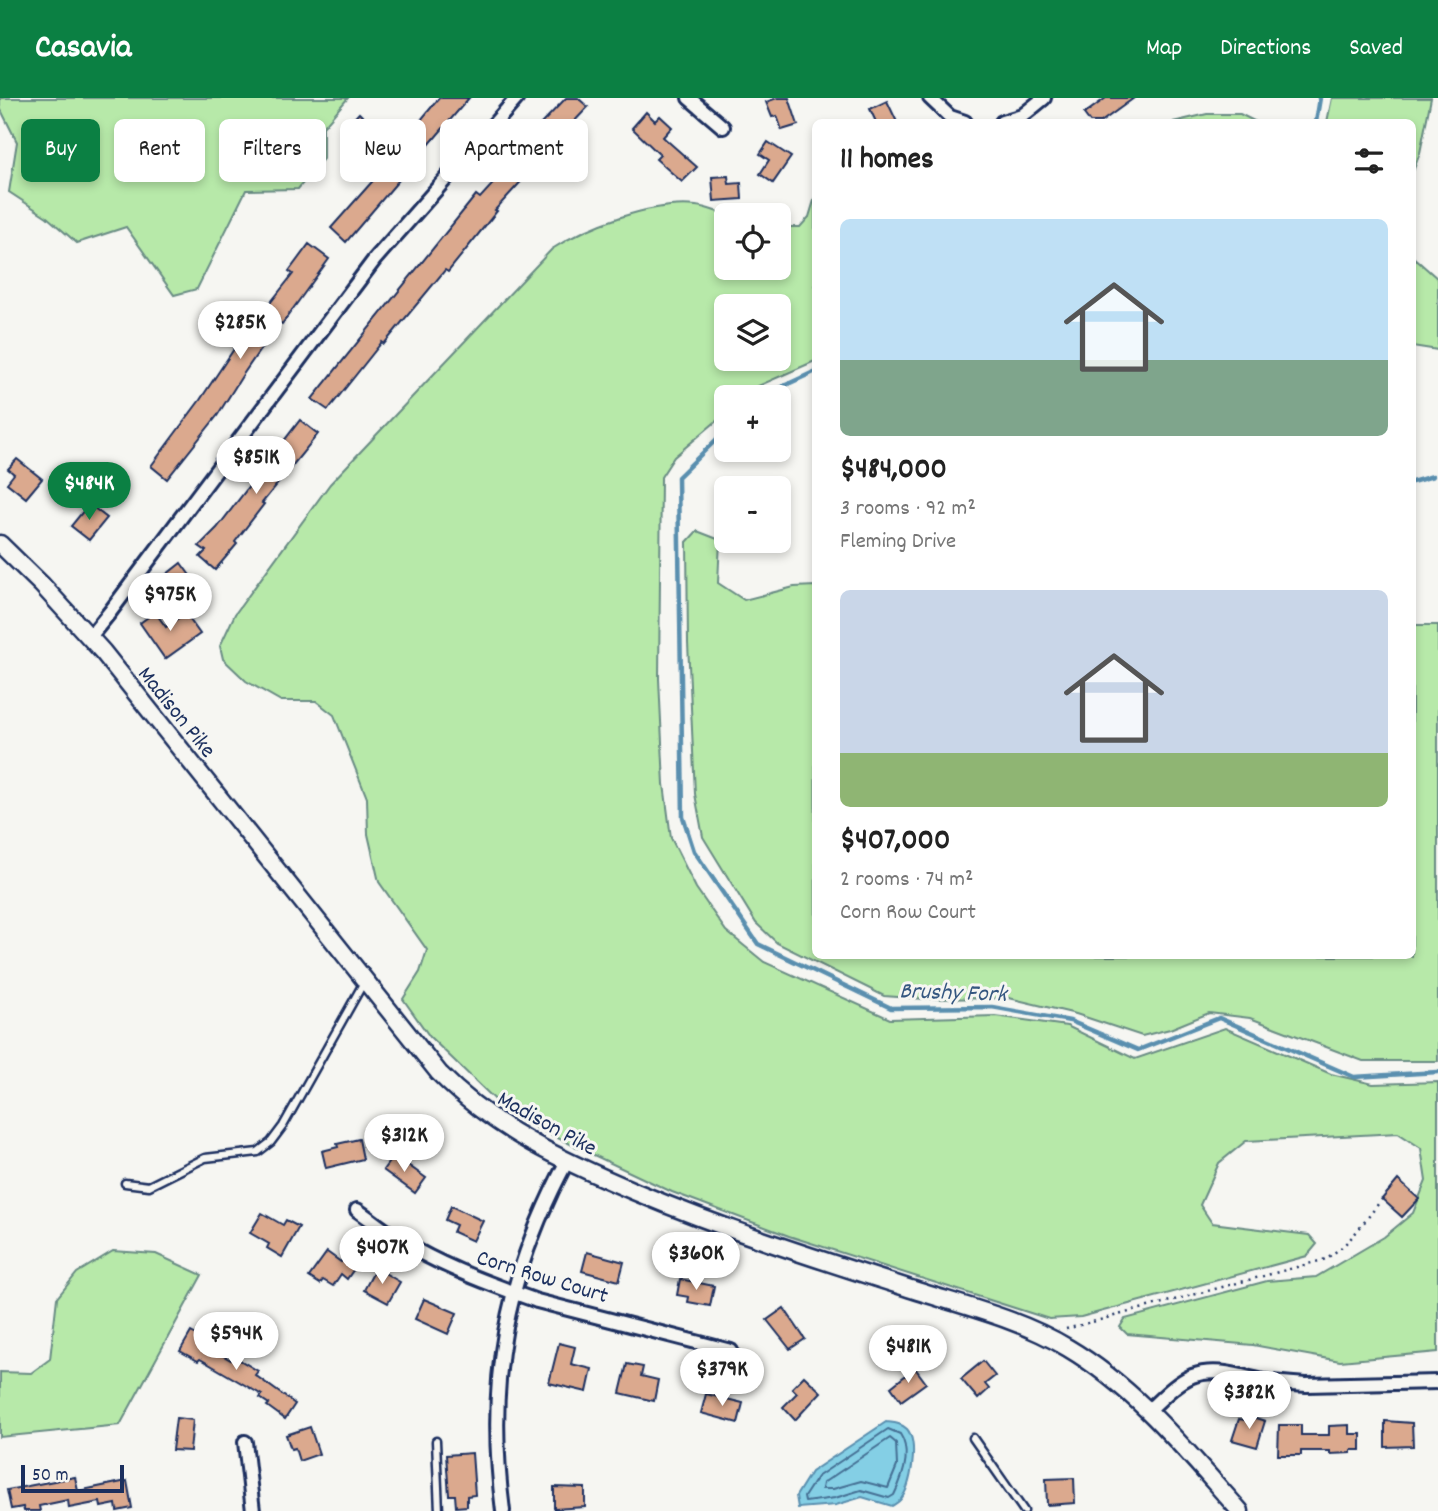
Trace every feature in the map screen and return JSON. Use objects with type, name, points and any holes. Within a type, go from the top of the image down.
[{"type":"street","points":[[89,638],[375,259],[517,98]]},
{"type":"street","points":[[689,98],[723,127]]},
{"type":"street","points":[[930,98],[950,117],[956,119]]},
{"type":"street","points":[[1012,119],[1022,116],[1044,98]]},
{"type":"street","name":"Madison Pike","points":[[0,544],[42,584],[89,638],[439,1073],[464,1098],[524,1139],[567,1161],[721,1226],[1004,1319],[1042,1335],[1094,1364],[1149,1410],[1240,1511]]},
{"type":"street","points":[[503,1511],[498,1472],[497,1389],[502,1341],[514,1293],[549,1194],[567,1161]]},
{"type":"street","name":"Corn Row Court","points":[[357,1210],[422,1254],[514,1293],[731,1351]]},
{"type":"street","points":[[1149,1410],[1179,1383],[1208,1373],[1233,1374],[1296,1385],[1438,1382]]},
{"type":"street","points":[[245,1442],[253,1511]]},
{"type":"lane","points":[[125,1183],[149,1186],[205,1158],[258,1152],[271,1142],[283,1126],[365,981]]},
{"type":"lane","points":[[973,1438],[1024,1511]]},
{"type":"lane","points":[[436,1441],[439,1511]]},
{"type":"path","points":[[1042,1335],[1323,1260],[1338,1252],[1382,1199]]},
{"type":"green space","points":[[0,98],[348,98],[326,124],[326,119],[219,119],[219,182],[304,182],[298,189],[246,190],[197,289],[174,295],[126,227],[77,243],[47,217],[9,192],[17,142],[0,108]]},
{"type":"green space","points":[[1332,98],[1431,98],[1416,164],[1416,119],[1328,119]]},
{"type":"green space","points":[[1207,114],[1240,114],[1250,119],[1186,119]]},
{"type":"green space","points":[[679,205],[696,206],[714,210],[714,280],[791,280],[791,227],[800,227],[809,217],[812,207],[812,362],[760,385],[714,385],[714,423],[674,457],[661,477],[659,679],[664,784],[671,838],[696,888],[726,931],[764,962],[890,1019],[995,1016],[1067,1026],[1135,1059],[1225,1028],[1331,1074],[1373,1084],[1438,1082],[1438,1352],[1340,1361],[1253,1345],[1127,1334],[1120,1327],[1125,1319],[1267,1281],[1316,1277],[1384,1237],[1413,1213],[1426,1181],[1421,1148],[1398,1133],[1246,1141],[1219,1163],[1200,1205],[1212,1223],[1309,1235],[1317,1244],[1307,1256],[1081,1317],[1049,1319],[789,1236],[672,1192],[513,1117],[430,1037],[403,999],[420,972],[427,950],[379,882],[368,834],[367,798],[334,715],[316,701],[281,701],[246,681],[223,659],[220,646],[235,614],[330,484],[552,249],[583,232],[641,211]]},
{"type":"green space","points":[[1416,260],[1438,279],[1438,350],[1416,347]]},
{"type":"green space","points":[[697,531],[714,538],[714,553],[719,553],[718,583],[744,600],[794,587],[812,586],[812,959],[1416,959],[1416,625],[1438,625],[1438,1061],[1363,1061],[1250,1018],[1209,1013],[1170,1029],[1142,1036],[1076,1014],[1009,998],[925,999],[884,996],[777,943],[756,923],[703,837],[695,794],[688,643],[687,542]]},
{"type":"green space","points":[[113,1251],[156,1254],[202,1275],[120,1425],[0,1437],[0,1372],[31,1373],[50,1359],[57,1298],[77,1273]]},
{"type":"water","points":[[886,1422],[905,1427],[913,1444],[910,1475],[905,1493],[899,1501],[892,1506],[862,1497],[836,1505],[798,1508],[796,1496],[811,1472]]},
{"type":"building","points":[[439,98],[469,98],[451,119],[440,119],[440,132],[426,148],[426,119],[422,119]]},
{"type":"building","points":[[566,98],[578,98],[588,107],[577,119],[546,119]]},
{"type":"building","points":[[789,98],[798,125],[782,130],[777,116],[772,117],[766,102]]},
{"type":"building","points":[[1106,98],[1134,98],[1105,119],[1088,119],[1084,114]]},
{"type":"building","points":[[887,101],[896,119],[875,119],[870,109]]},
{"type":"building","points":[[646,112],[655,121],[660,116],[672,127],[663,137],[697,167],[682,182],[656,159],[660,155],[632,128]]},
{"type":"building","points":[[359,113],[365,119],[353,119]]},
{"type":"building","points":[[768,142],[791,157],[773,183],[760,174],[769,160],[760,154]]},
{"type":"building","points":[[728,176],[729,184],[741,183],[742,199],[714,201],[712,177]]},
{"type":"building","points":[[372,182],[397,182],[346,242],[331,228]]},
{"type":"building","points":[[495,182],[521,182],[495,210],[497,211],[448,272],[445,270],[384,344],[382,342],[328,410],[312,399],[476,195],[480,198]]},
{"type":"building","points":[[309,244],[329,259],[282,324],[279,322],[217,416],[167,479],[151,466],[200,400],[250,325],[252,326],[293,274],[289,271]]},
{"type":"building","points":[[300,420],[318,434],[262,503],[264,504],[235,542],[237,544],[215,570],[200,557],[206,551],[199,546],[217,528]]},
{"type":"building","points":[[17,459],[42,479],[26,498],[7,483],[14,474],[8,469]]},
{"type":"building","points":[[89,504],[107,518],[89,540],[71,526]]},
{"type":"building","points":[[181,563],[197,585],[178,599],[162,578]]},
{"type":"building","points":[[155,612],[166,627],[185,613],[200,634],[165,659],[140,623]]},
{"type":"building","points":[[359,1139],[363,1159],[326,1168],[322,1151]]},
{"type":"building","points":[[394,1155],[426,1178],[415,1193],[383,1170]]},
{"type":"building","points":[[1398,1180],[1419,1199],[1402,1217],[1382,1199]]},
{"type":"building","points":[[451,1206],[483,1221],[473,1241],[453,1232],[456,1225],[445,1220]]},
{"type":"building","points":[[262,1213],[283,1225],[286,1220],[299,1227],[282,1257],[267,1248],[269,1244],[250,1233]]},
{"type":"building","points":[[327,1252],[341,1262],[344,1258],[356,1266],[347,1279],[341,1274],[333,1286],[323,1280],[320,1284],[309,1277]]},
{"type":"building","points":[[587,1252],[624,1262],[619,1281],[582,1271]]},
{"type":"building","points":[[376,1268],[400,1282],[388,1303],[364,1290]]},
{"type":"building","points":[[680,1279],[714,1286],[710,1306],[688,1302],[689,1297],[677,1295]]},
{"type":"building","points":[[424,1299],[457,1313],[448,1334],[415,1319]]},
{"type":"building","points":[[784,1308],[805,1339],[790,1349],[767,1320]]},
{"type":"building","points":[[191,1332],[200,1337],[203,1332],[213,1339],[208,1347],[231,1360],[233,1356],[258,1371],[255,1375],[295,1404],[285,1419],[267,1406],[269,1404],[260,1398],[262,1395],[200,1359],[198,1361],[180,1351]]},
{"type":"building","points":[[559,1343],[575,1347],[571,1364],[592,1369],[587,1392],[549,1383]]},
{"type":"building","points":[[983,1361],[995,1376],[985,1384],[989,1389],[978,1399],[961,1379]]},
{"type":"building","points":[[627,1364],[643,1367],[641,1376],[658,1380],[654,1401],[620,1393]]},
{"type":"building","points":[[915,1368],[926,1383],[901,1401],[891,1387]]},
{"type":"building","points":[[804,1376],[821,1392],[795,1420],[783,1407],[797,1393],[792,1388]]},
{"type":"building","points":[[706,1394],[743,1403],[738,1423],[701,1413]]},
{"type":"building","points":[[1246,1415],[1265,1421],[1257,1447],[1232,1440],[1239,1419],[1245,1420]]},
{"type":"building","points":[[176,1418],[193,1420],[190,1451],[172,1450]]},
{"type":"building","points":[[1385,1421],[1412,1423],[1413,1446],[1385,1447]]},
{"type":"building","points":[[1279,1425],[1301,1425],[1301,1435],[1329,1435],[1329,1426],[1349,1425],[1349,1434],[1361,1434],[1361,1450],[1330,1454],[1330,1451],[1301,1451],[1301,1455],[1278,1455]]},
{"type":"building","points":[[310,1427],[319,1454],[299,1461],[295,1448],[291,1449],[286,1435]]},
{"type":"building","points":[[472,1453],[475,1495],[467,1496],[467,1506],[456,1507],[455,1495],[449,1495],[446,1455]]},
{"type":"building","points":[[75,1477],[78,1491],[127,1481],[132,1508],[117,1511],[116,1504],[101,1507],[100,1502],[69,1508],[68,1500],[39,1506],[40,1511],[24,1511],[23,1507],[11,1509],[7,1490]]},
{"type":"building","points":[[1074,1478],[1075,1503],[1047,1505],[1046,1479]]},
{"type":"building","points":[[554,1487],[585,1488],[585,1507],[554,1509]]},
{"type":"waterway","name":"Brushy Fork","points":[[1316,119],[1320,98]]},
{"type":"waterway","name":"Brushy Fork","points":[[786,385],[812,373]]},
{"type":"waterway","name":"Brushy Fork","points":[[714,442],[678,477],[683,817],[694,851],[758,944],[891,1008],[992,1007],[1070,1021],[1138,1050],[1219,1018],[1354,1077],[1438,1072]]},
{"type":"waterway","points":[[1416,481],[1433,476]]}]
